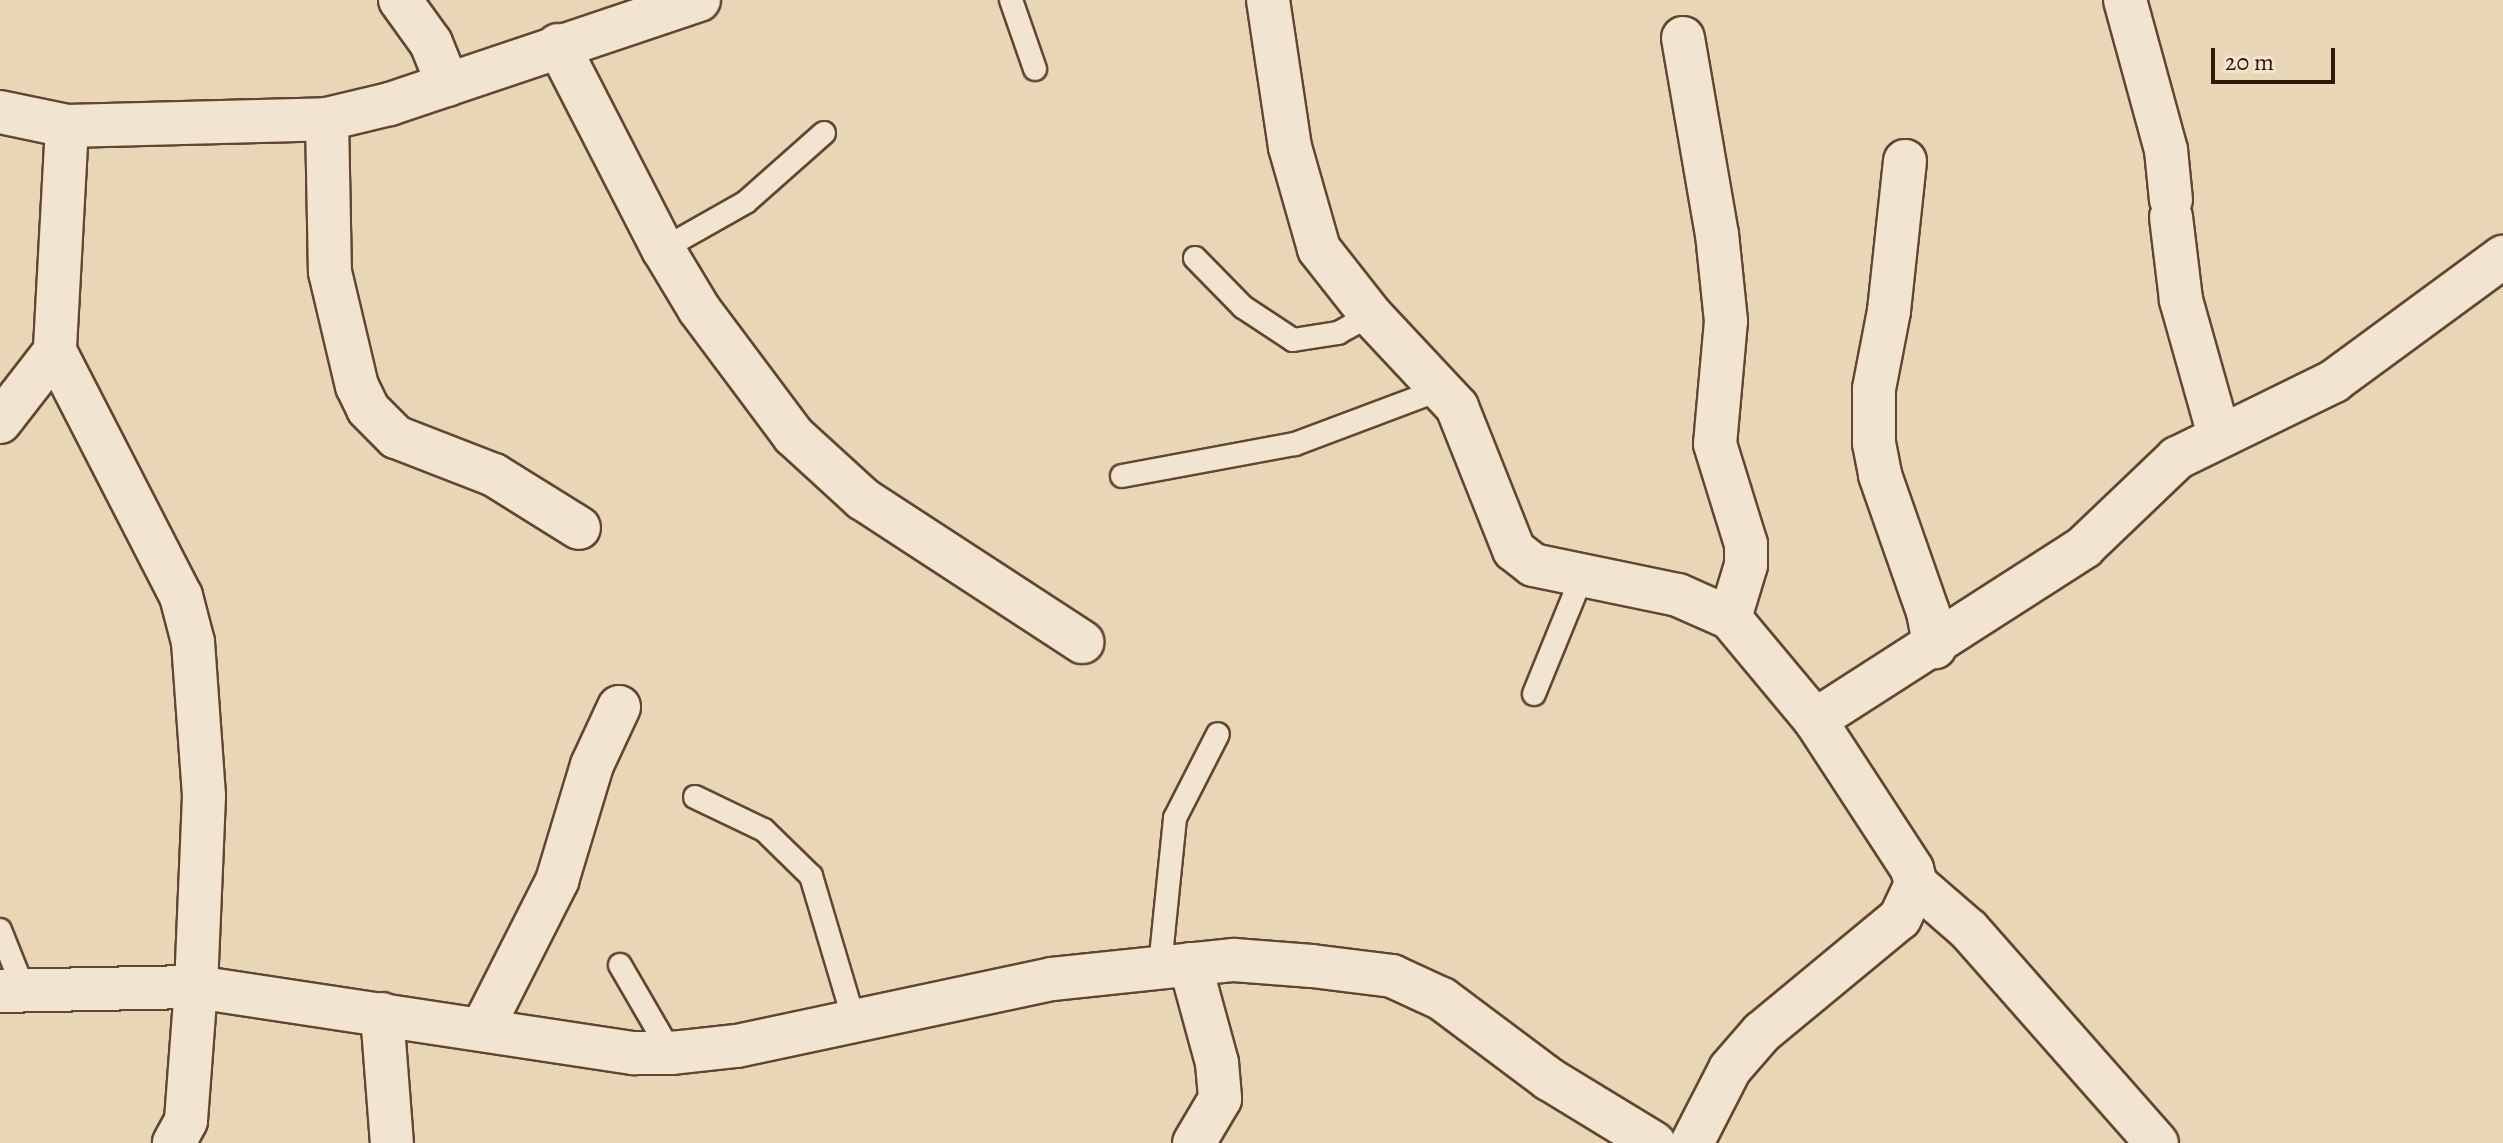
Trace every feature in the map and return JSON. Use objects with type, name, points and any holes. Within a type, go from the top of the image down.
[{"type":"street","points":[[400,0],[431,43],[448,85]]},
{"type":"street","points":[[0,112],[67,126],[327,119],[448,85],[558,45],[699,0]]},
{"type":"street","points":[[1268,0],[1301,193],[1319,249],[1371,315],[1457,407],[1482,461],[1501,527],[1514,550],[1533,565],[1581,579],[1678,595],[1730,618],[1815,720],[1912,869],[1916,884],[1969,930],[2157,1143]]},
{"type":"street","points":[[2125,0],[2166,150],[2181,300],[2219,435]]},
{"type":"street","points":[[1683,38],[1717,234],[1726,321],[1715,444],[1746,544],[1746,565],[1730,618]]},
{"type":"street","points":[[558,45],[663,249],[699,309],[794,436],[863,499],[1082,642]]},
{"type":"street","points":[[327,119],[330,272],[357,386],[368,409],[396,437],[494,475],[579,528]]},
{"type":"street","points":[[67,126],[55,351],[181,596],[193,642],[204,796],[196,987],[186,1121],[174,1143]]},
{"type":"street","points":[[1905,161],[1889,311],[1874,389],[1874,443],[1880,475],[1928,612],[1935,647]]},
{"type":"street","points":[[1815,720],[1935,647],[2084,547],[2177,458],[2334,381],[2503,257]]},
{"type":"street","points":[[0,422],[55,351]]},
{"type":"street","points":[[483,1027],[557,881],[592,765],[619,707]]},
{"type":"street","points":[[1692,1143],[1714,1094],[1754,1041],[1900,918],[1916,884]]},
{"type":"street","points":[[12,990],[196,987],[483,1027],[634,1053],[671,1053],[737,1046],[1052,979],[1234,960],[1392,976],[1442,999],[1549,1079],[1654,1143]]},
{"type":"street","points":[[1175,965],[1217,1063],[1220,1099],[1194,1143]]},
{"type":"street","points":[[382,1014],[392,1143]]},
{"type":"lane","points":[[1011,0],[1035,69]]},
{"type":"lane","points":[[663,249],[746,202],[824,133]]},
{"type":"lane","points":[[1195,258],[1243,307],[1293,340],[1338,333],[1371,315]]},
{"type":"lane","points":[[1122,476],[1295,444],[1441,389]]},
{"type":"lane","points":[[1534,694],[1581,579]]},
{"type":"lane","points":[[1175,965],[1175,818],[1218,734]]},
{"type":"lane","points":[[695,797],[764,830],[811,876],[854,1020]]},
{"type":"lane","points":[[0,930],[12,990]]},
{"type":"lane","points":[[620,965],[671,1053]]}]
